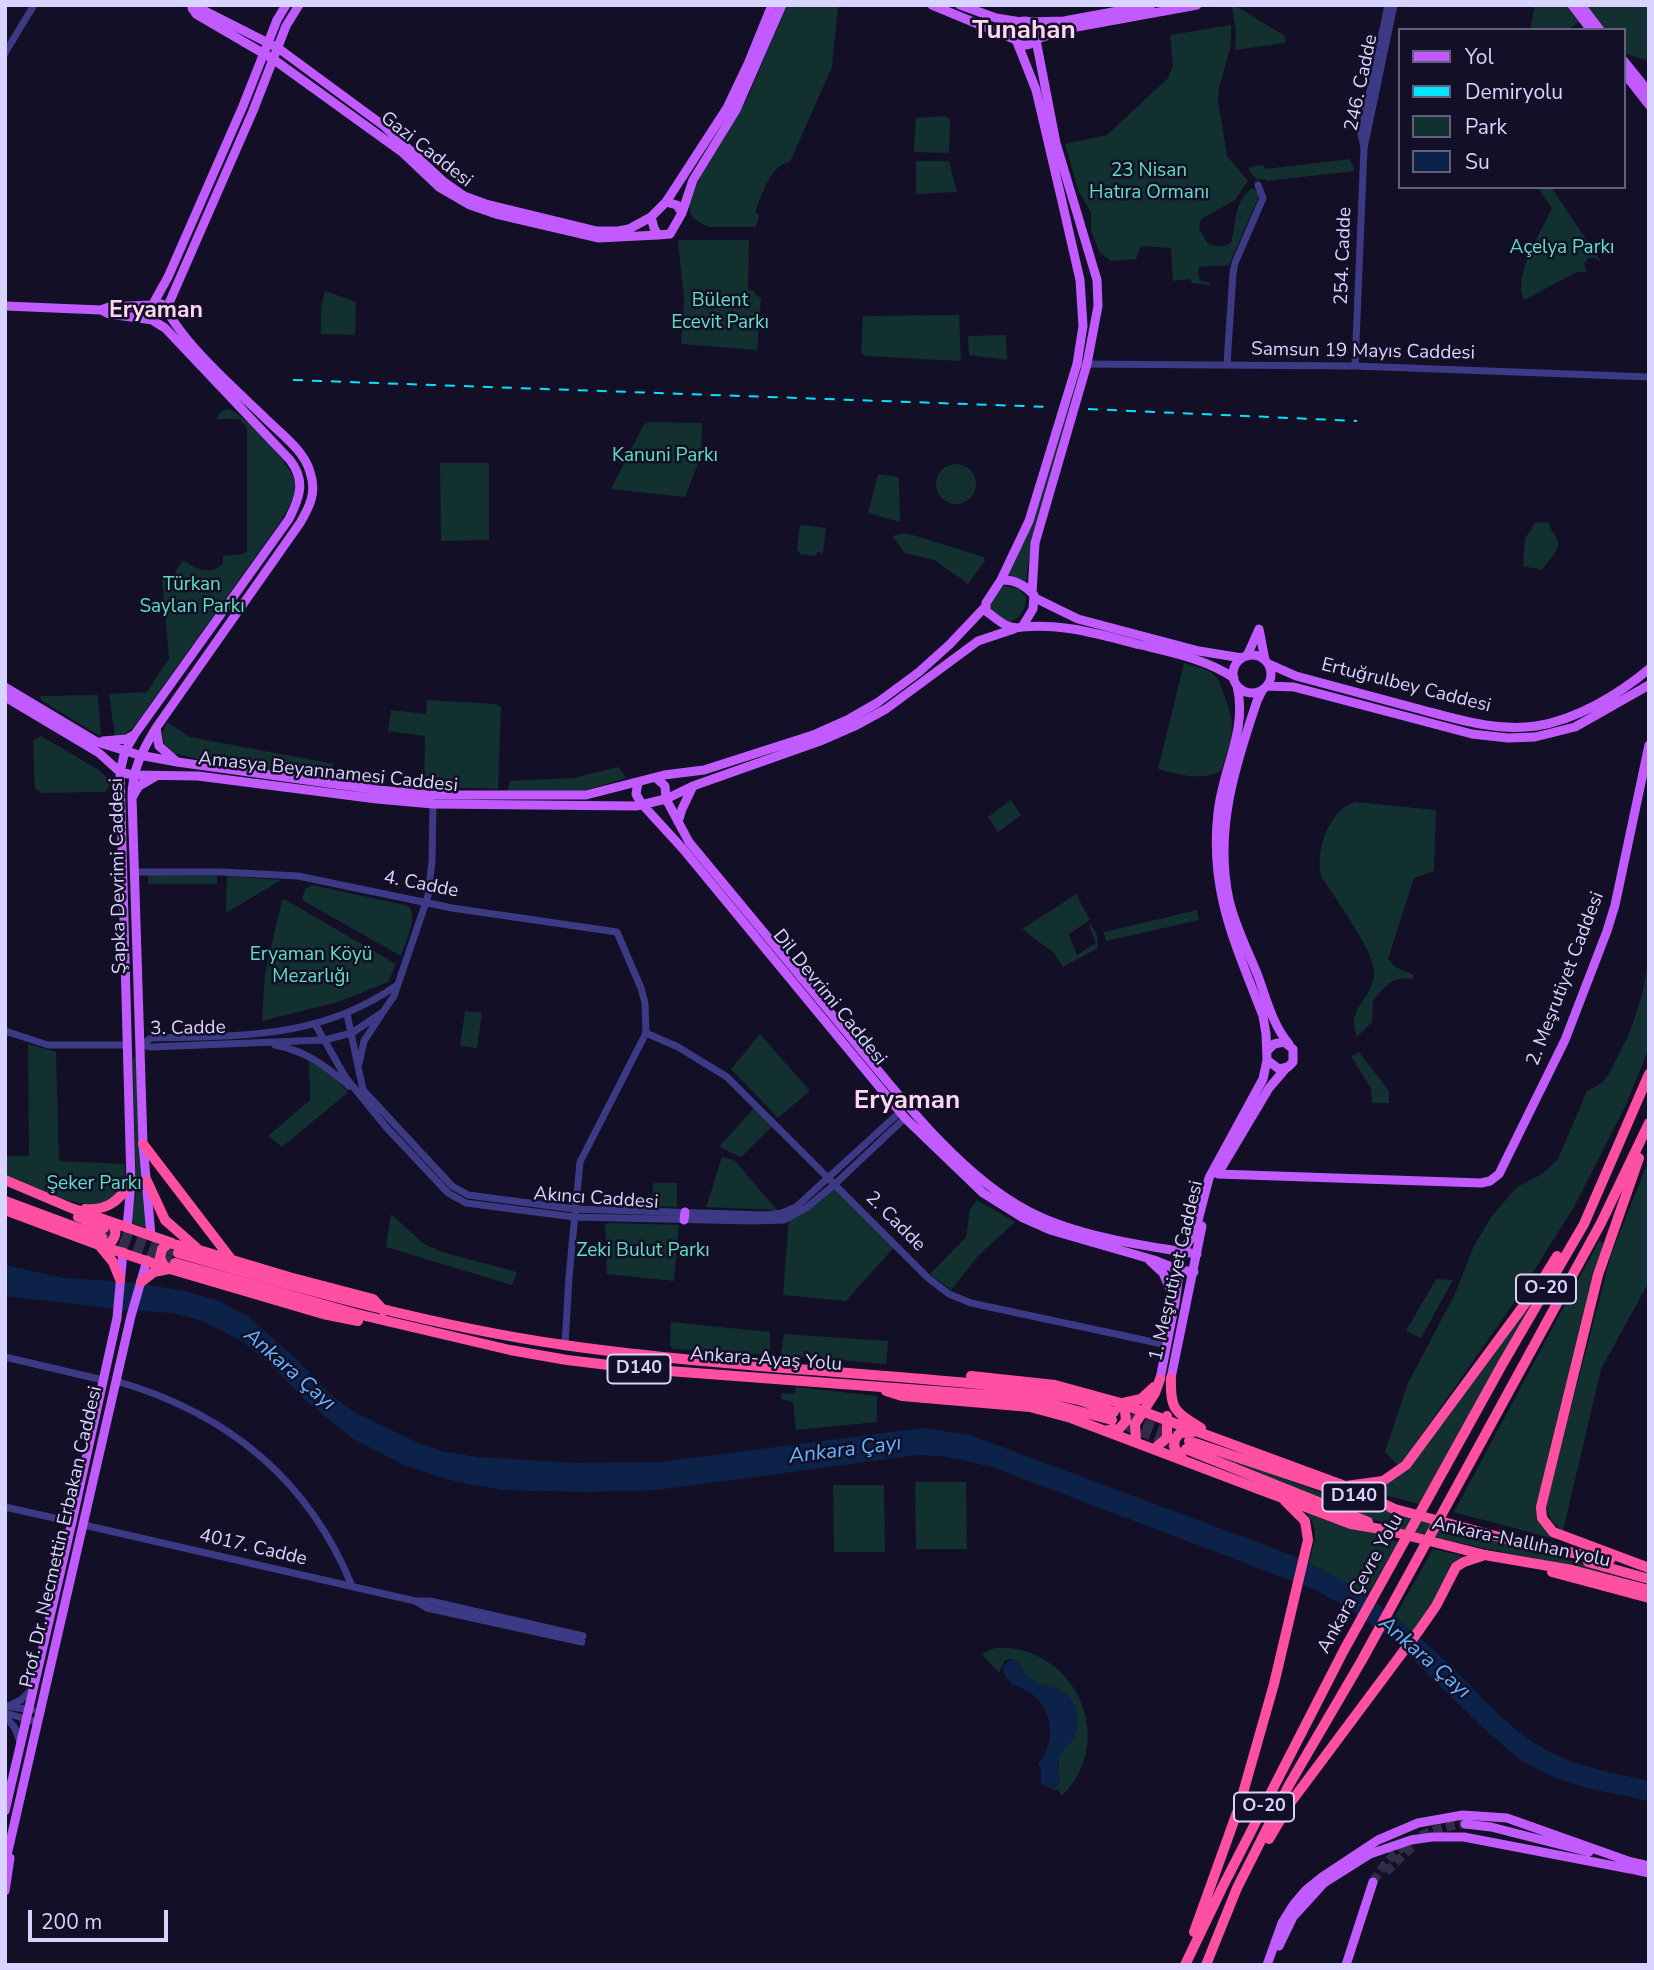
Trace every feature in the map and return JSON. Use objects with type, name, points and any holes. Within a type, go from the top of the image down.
[{"type":"highway","name":"Ankara Çevre Yolu","points":[[1184,1965],[1344,1650],[1584,1224],[1649,1074]]},
{"type":"highway","points":[[1345,1486],[1383,1480],[1406,1465],[1541,1282],[1583,1213],[1631,1117]]},
{"type":"highway","name":"Ankara Çevre Yolu","points":[[1206,1965],[1237,1888],[1289,1785],[1362,1660],[1601,1223],[1649,1123]]},
{"type":"highway","points":[[1649,1130],[1598,1275],[1541,1507],[1542,1518],[1553,1532],[1649,1569]]},
{"type":"highway","points":[[144,1144],[232,1259]]},
{"type":"highway","points":[[5,1180],[71,1208],[104,1233],[122,1252],[147,1260],[174,1257],[199,1250]]},
{"type":"highway","points":[[147,1181],[165,1220],[199,1250],[373,1298],[384,1311]]},
{"type":"highway","points":[[71,1208],[103,1209],[121,1198],[131,1183]]},
{"type":"highway","points":[[5,1187],[104,1233],[120,1279]]},
{"type":"highway","points":[[5,1201],[104,1233]]},
{"type":"highway","points":[[5,1210],[104,1233],[127,1228],[151,1236],[174,1257]]},
{"type":"highway","points":[[122,1252],[127,1228]]},
{"type":"highway","points":[[147,1260],[152,1249],[151,1236]]},
{"type":"highway","points":[[141,1282],[174,1257]]},
{"type":"highway","name":"Ankara-Ayaş Yolu","points":[[174,1257],[384,1311],[565,1345],[869,1380]]},
{"type":"highway","name":"Ankara-Ayaş Yolu","points":[[174,1257],[323,1314],[370,1323],[390,1321],[510,1350],[642,1369],[869,1380]]},
{"type":"highway","points":[[869,1380],[907,1370],[1055,1385],[1114,1414],[1136,1442],[1351,1524],[1386,1530]]},
{"type":"highway","points":[[1166,1379],[1175,1410],[1217,1441],[1345,1486],[1397,1510]]},
{"type":"highway","points":[[1136,1442],[1135,1424],[1166,1379]]},
{"type":"highway","points":[[1114,1414],[1141,1399],[1166,1379]]},
{"type":"highway","points":[[1154,1449],[1167,1438],[1166,1379]]},
{"type":"highway","points":[[869,1380],[902,1396],[1114,1414],[1144,1412],[1167,1420],[1191,1441]]},
{"type":"highway","points":[[1185,1461],[1175,1451],[1175,1438],[1180,1433],[1191,1441],[1217,1441]]},
{"type":"highway","name":"D140","points":[[1191,1441],[1302,1481],[1397,1510],[1522,1543]]},
{"type":"highway","name":"D140","points":[[1191,1441],[1386,1530]]},
{"type":"highway","points":[[1184,1965],[1239,1807],[1273,1684],[1309,1533],[1304,1521],[1277,1495]]},
{"type":"highway","name":"Ankara-Nallıhan yolu","points":[[1386,1530],[1485,1555],[1572,1570],[1649,1590]]},
{"type":"highway","points":[[1522,1543],[1649,1569]]},
{"type":"highway","name":"Ankara-Nallıhan yolu","points":[[1522,1543],[1649,1580]]},
{"type":"highway","points":[[1237,1888],[1254,1866],[1292,1802],[1436,1606],[1456,1567],[1485,1555]]},
{"type":"highway","points":[[1509,1559],[1649,1598]]},
{"type":"main road","points":[[155,321],[148,313],[172,268],[276,20],[286,5]]},
{"type":"main road","points":[[101,310],[109,314],[155,321],[164,319],[286,26],[299,5]]},
{"type":"main road","points":[[772,5],[727,108],[666,202],[651,217],[653,228],[659,234],[670,234],[682,213],[694,180],[736,110],[782,5]]},
{"type":"main road","points":[[932,5],[1028,46],[1036,39],[1071,28],[1196,5]]},
{"type":"main road","points":[[960,5],[985,15],[1025,22],[1064,21],[1151,5]]},
{"type":"main road","points":[[1573,5],[1590,28]]},
{"type":"main road","points":[[1581,5],[1598,28]]},
{"type":"main road","name":"Gazi Caddesi","points":[[189,7],[199,8],[278,48],[384,125],[463,198],[597,231],[629,229],[651,217]]},
{"type":"main road","name":"Gazi Caddesi","points":[[189,7],[196,14],[273,59],[378,134],[402,152],[439,187],[496,214],[599,238],[659,234]]},
{"type":"main road","points":[[1025,22],[1015,27],[1016,41],[1036,90],[1077,267],[1083,326],[1082,364],[1029,521],[1001,580],[985,607],[919,672],[877,704],[813,735],[704,769],[638,783],[637,798],[645,806],[855,726],[886,709],[972,645],[992,635],[1018,628],[1048,626],[1079,629],[1204,662],[1246,692],[1265,688]]},
{"type":"main road","points":[[1018,628],[1030,617],[1035,543],[1098,306],[1093,266],[1056,143],[1036,27],[1025,22]]},
{"type":"main road","points":[[1629,75],[1649,92]]},
{"type":"main road","points":[[1629,75],[1649,105]]},
{"type":"main road","points":[[378,134],[384,125]]},
{"type":"main road","points":[[666,202],[677,205],[682,213]]},
{"type":"main road","points":[[1077,267],[1082,261],[1093,266]]},
{"type":"main road","points":[[5,306],[101,310],[162,303],[167,310]]},
{"type":"main road","name":"Şapka Devrimi Caddesi","points":[[127,1228],[131,1183],[120,772],[125,751],[135,734],[289,519],[298,502],[301,485],[297,469],[186,337],[167,310]]},
{"type":"main road","name":"Şapka Devrimi Caddesi","points":[[151,1236],[144,1144],[133,775],[139,755],[156,728],[300,523],[312,501],[313,490],[310,472],[299,451],[155,321]]},
{"type":"main road","points":[[1001,580],[1012,580],[1027,588],[1033,596],[1078,619],[1199,651],[1256,656],[1267,662]]},
{"type":"main road","points":[[985,607],[986,611],[997,619],[1018,628]]},
{"type":"main road","points":[[1235,682],[1234,668],[1245,657],[1259,629],[1272,675],[1256,701],[1229,792],[1224,829],[1225,871],[1235,920],[1277,1025],[1290,1045],[1294,1056],[1288,1067],[1274,1067],[1267,1055],[1279,1042],[1290,1045]]},
{"type":"main road","name":"Ertuğrulbey Caddesi","points":[[1267,662],[1296,676],[1369,696],[1474,723],[1509,727],[1534,726],[1571,717],[1607,698],[1649,669]]},
{"type":"main road","name":"1. Meşrutiyet Caddesi","points":[[1166,1379],[1167,1345],[1182,1252],[1195,1232],[1209,1178],[1263,1079],[1267,1055],[1263,1016],[1224,911],[1215,850],[1218,810],[1240,718],[1235,682]]},
{"type":"main road","name":"Ertuğrulbey Caddesi","points":[[1265,688],[1294,687],[1472,734],[1508,738],[1535,737],[1575,727],[1649,685]]},
{"type":"main road","name":"Amasya Beyannamesi Caddesi","points":[[5,687],[97,742],[139,755],[177,762],[433,795],[586,795],[638,783]]},
{"type":"main road","points":[[5,697],[99,753],[120,772]]},
{"type":"main road","points":[[156,728],[159,746],[177,762]]},
{"type":"main road","points":[[97,742],[127,739],[135,734]]},
{"type":"main road","name":"2. Meşrutiyet Caddesi","points":[[1216,1177],[1486,1182],[1499,1174],[1565,1040],[1612,918],[1649,745]]},
{"type":"main road","name":"Amasya Beyannamesi Caddesi","points":[[120,772],[133,775],[198,776],[433,804],[645,806]]},
{"type":"main road","points":[[132,797],[142,784],[159,775]]},
{"type":"main road","points":[[656,778],[665,786],[666,799]]},
{"type":"main road","points":[[678,822],[693,786]]},
{"type":"main road","name":"Dil Devrimi Caddesi","points":[[666,799],[689,842],[900,1108],[913,1111],[984,1182],[1026,1210],[1067,1226],[1149,1247],[1197,1254]]},
{"type":"main road","name":"Dil Devrimi Caddesi","points":[[645,806],[900,1108],[983,1193],[1016,1214],[1050,1230],[1146,1257],[1179,1270],[1194,1272]]},
{"type":"main road","points":[[127,1045],[141,1045]]},
{"type":"main road","name":"1. Meşrutiyet Caddesi","points":[[1166,1379],[1216,1177],[1269,1088],[1288,1067]]},
{"type":"main road","points":[[900,1108],[913,1111]]},
{"type":"main road","name":"Prof. Dr. Necmettin Erbakan Caddesi","points":[[5,1864],[11,1845],[34,1686],[117,1318],[122,1252]]},
{"type":"main road","points":[[1146,1257],[1163,1273],[1175,1303]]},
{"type":"main road","name":"Prof. Dr. Necmettin Erbakan Caddesi","points":[[5,1811],[20,1745],[31,1717],[40,1711],[131,1316],[147,1260]]},
{"type":"main road","points":[[1267,1965],[1283,1923],[1294,1904],[1307,1890],[1378,1840],[1418,1823],[1463,1815],[1507,1818],[1649,1873]]},
{"type":"main road","points":[[1465,1826],[1491,1827],[1630,1865]]},
{"type":"main road","points":[[1273,1965],[1289,1924],[1312,1894],[1330,1878],[1359,1861],[1401,1843],[1432,1837],[1464,1837],[1649,1866]]},
{"type":"main road","points":[[5,1891],[11,1845]]},
{"type":"main road","points":[[1346,1965],[1375,1883],[1352,1965]]},
{"type":"street","points":[[5,53],[34,5]]},
{"type":"street","name":"246. Cadde","points":[[1364,148],[1361,134],[1388,5]]},
{"type":"street","name":"246. Cadde","points":[[1364,148],[1394,5]]},
{"type":"street","name":"254. Cadde","points":[[1355,366],[1364,148]]},
{"type":"street","points":[[1227,364],[1233,273],[1263,198],[1258,185]]},
{"type":"street","name":"Samsun 19 Mayıs Caddesi","points":[[1082,364],[1355,366],[1649,377]]},
{"type":"street","name":"3. Cadde","points":[[141,1045],[151,1038],[264,1043],[324,1040],[352,1033],[383,1012],[394,996],[426,902],[432,861],[433,804]]},
{"type":"street","name":"4. Cadde","points":[[135,872],[298,876],[452,908],[617,932],[641,988],[645,1003],[646,1032]]},
{"type":"street","name":"3. Cadde","points":[[224,1040],[315,1024],[347,1014],[397,985]]},
{"type":"street","points":[[358,1075],[360,1049],[383,1012]]},
{"type":"street","name":"Akıncı Caddesi","points":[[347,1014],[363,1090],[389,1125]]},
{"type":"street","name":"Akıncı Caddesi","points":[[315,1024],[354,1087],[389,1125],[463,1194],[575,1213],[784,1220],[806,1208],[900,1108]]},
{"type":"street","points":[[5,1031],[53,1045],[127,1045]]},
{"type":"street","points":[[565,1345],[578,1169],[582,1155],[646,1032]]},
{"type":"street","name":"2. Cadde","points":[[646,1032],[721,1072],[933,1283],[953,1296],[984,1306],[1167,1345]]},
{"type":"street","points":[[264,1043],[306,1055],[330,1069],[347,1085],[354,1087]]},
{"type":"street","points":[[5,1357],[103,1380]]},
{"type":"street","points":[[116,1381],[163,1397],[206,1416],[252,1449],[308,1507],[341,1560],[352,1586]]},
{"type":"street","points":[[5,1507],[72,1522]]},
{"type":"street","name":"4017. Cadde","points":[[84,1525],[415,1601],[427,1608],[583,1639]]},
{"type":"street","points":[[6,1707],[27,1695],[34,1686]]},
{"type":"street","points":[[6,1707],[31,1717]]},
{"type":"street","points":[[5,1714],[31,1717]]},
{"type":"street","points":[[5,1714],[15,1728],[20,1745]]},
{"type":"green space","points":[[787,5],[838,5],[832,67],[790,162],[777,169],[768,182],[755,212],[759,215],[756,227],[708,227],[694,219],[689,203],[699,179],[747,99]]},
{"type":"green space","points":[[1234,5],[1285,36],[1285,43],[1235,50]]},
{"type":"green space","points":[[1535,5],[1566,5],[1579,22],[1570,28],[1530,28]]},
{"type":"green space","points":[[1587,5],[1649,5],[1649,61],[1626,54],[1626,28],[1604,28]]},
{"type":"green space","name":"23 Nisan Hatıra Ormanı","points":[[1231,25],[1231,45],[1218,101],[1227,156],[1248,181],[1235,200],[1201,219],[1199,228],[1208,244],[1221,247],[1231,243],[1242,200],[1252,188],[1257,191],[1259,196],[1229,265],[1199,267],[1200,281],[1210,282],[1210,285],[1193,283],[1189,279],[1173,281],[1171,248],[1141,246],[1136,259],[1111,261],[1100,253],[1091,231],[1091,213],[1078,190],[1065,144],[1107,135],[1168,78],[1173,65],[1170,35]]},
{"type":"green space","points":[[946,116],[950,120],[949,153],[914,152],[916,118]]},
{"type":"green space","points":[[1350,159],[1355,171],[1266,181],[1257,180],[1248,169],[1264,165],[1265,169]]},
{"type":"green space","points":[[916,161],[949,161],[957,192],[916,194]]},
{"type":"green space","name":"Açelya Parkı","points":[[1538,189],[1552,189],[1602,263],[1595,258],[1588,258],[1584,264],[1587,272],[1577,272],[1524,300],[1521,290],[1525,267],[1552,208]]},
{"type":"green space","name":"Bülent Ecevit Parkı","points":[[678,240],[749,240],[748,290],[754,291],[761,298],[757,350],[681,344],[684,299]]},
{"type":"green space","points":[[325,291],[356,302],[355,335],[321,334],[321,307]]},
{"type":"green space","points":[[959,315],[961,361],[865,356],[861,353],[863,316]]},
{"type":"green space","points":[[1006,335],[1007,360],[969,355],[968,336]]},
{"type":"green space","points":[[1076,376],[1079,377],[1032,538],[1026,581],[1009,575],[1032,523]]},
{"type":"green space","name":"Türkan Saylan Parkı","points":[[227,409],[244,419],[278,455],[294,477],[294,494],[281,521],[133,728],[122,736],[115,737],[109,694],[147,692],[169,658],[162,579],[173,576],[183,560],[198,569],[208,571],[223,563],[223,556],[244,554],[247,551],[247,428],[239,419],[216,419],[220,412]]},
{"type":"green space","name":"Kanuni Parkı","points":[[702,423],[701,456],[685,497],[611,489],[644,424]]},
{"type":"green space","points":[[440,463],[489,463],[489,540],[441,541]]},
{"type":"green space","points":[[956,464],[970,470],[976,484],[970,498],[956,504],[942,498],[936,484],[942,470]]},
{"type":"green space","points":[[878,474],[899,479],[900,522],[868,513]]},
{"type":"green space","points":[[1536,522],[1549,523],[1558,543],[1556,551],[1542,570],[1523,566],[1525,538]]},
{"type":"green space","points":[[800,525],[826,528],[823,553],[817,552],[816,556],[800,554],[797,549]]},
{"type":"green space","points":[[906,533],[984,557],[985,561],[968,584],[934,560],[905,553],[892,536]]},
{"type":"green space","points":[[1001,585],[1019,589],[1026,597],[1022,613],[1008,623],[989,605]]},
{"type":"green space","points":[[1184,663],[1204,669],[1216,677],[1231,716],[1232,732],[1222,769],[1208,776],[1191,776],[1158,769]]},
{"type":"green space","points":[[98,695],[101,735],[41,700],[40,696]]},
{"type":"green space","points":[[427,700],[496,704],[501,707],[498,789],[424,786],[425,736],[388,731],[391,710],[426,714]]},
{"type":"green space","points":[[167,722],[190,737],[334,764],[331,779],[202,760],[174,753],[165,745],[162,734]]},
{"type":"green space","points":[[41,736],[99,770],[107,778],[109,787],[105,792],[41,793],[35,788],[33,741]]},
{"type":"green space","points":[[619,767],[626,778],[584,791],[507,793],[510,781],[573,778]]},
{"type":"green space","points":[[1011,800],[1021,815],[998,832],[988,817]]},
{"type":"green space","points":[[1356,802],[1436,810],[1434,871],[1414,878],[1388,959],[1395,967],[1414,975],[1412,980],[1400,978],[1390,982],[1373,1000],[1372,1022],[1357,1037],[1355,1018],[1373,982],[1372,962],[1361,937],[1321,876],[1320,866],[1322,844],[1331,822],[1346,806]]},
{"type":"green space","points":[[148,875],[217,876],[217,884],[148,884]]},
{"type":"green space","points":[[227,876],[281,880],[226,913]]},
{"type":"green space","points":[[312,885],[409,906],[411,924],[401,956],[302,900],[305,889]]},
{"type":"green space","points":[[1076,894],[1090,920],[1069,934],[1077,955],[1096,943],[1089,925],[1091,924],[1097,935],[1098,948],[1063,967],[1054,953],[1022,929]]},
{"type":"green space","name":"Eryaman Köyü Mezarlığı","points":[[282,900],[396,964],[388,982],[341,1001],[262,1021],[265,973]]},
{"type":"green space","points":[[1197,910],[1199,920],[1106,941],[1104,932]]},
{"type":"green space","points":[[1649,960],[1649,1048],[1626,1105],[1574,1207],[1511,1307],[1399,1467],[1385,1452],[1408,1383],[1455,1294],[1473,1248],[1491,1217],[1517,1187],[1542,1174],[1558,1159],[1587,1091],[1602,1083],[1629,1034],[1641,999]]},
{"type":"green space","points":[[465,1011],[482,1013],[477,1048],[460,1046]]},
{"type":"green space","points":[[760,1034],[810,1091],[778,1118],[731,1069]]},
{"type":"green space","name":"Şeker Parkı","points":[[28,1044],[56,1052],[59,1161],[125,1164],[124,1186],[116,1198],[103,1204],[87,1204],[50,1195],[5,1176],[5,1156],[29,1156]]},
{"type":"green space","points":[[1359,1052],[1389,1091],[1389,1103],[1372,1103],[1371,1088],[1351,1056]]},
{"type":"green space","points":[[133,1057],[136,1057],[148,1228],[131,1223],[136,1194]]},
{"type":"green space","points":[[309,1061],[327,1070],[347,1091],[282,1147],[268,1136],[310,1100]]},
{"type":"green space","points":[[754,1108],[773,1126],[741,1157],[719,1147]]},
{"type":"green space","points":[[722,1157],[734,1160],[777,1210],[706,1207]]},
{"type":"green space","points":[[1649,1159],[1649,1282],[1601,1369],[1563,1531],[1550,1518],[1547,1499],[1611,1255]]},
{"type":"green space","points":[[653,1183],[677,1183],[677,1207],[652,1206]]},
{"type":"green space","points":[[835,1184],[896,1245],[846,1301],[783,1295],[789,1218]]},
{"type":"green space","points":[[977,1200],[1015,1222],[979,1255],[951,1290],[930,1274],[966,1237],[970,1209]]},
{"type":"green space","points":[[391,1214],[424,1244],[442,1252],[517,1272],[512,1285],[386,1247]]},
{"type":"green space","name":"Zeki Bulut Parkı","points":[[605,1225],[679,1225],[674,1281],[607,1274]]},
{"type":"green space","points":[[1599,1241],[1604,1243],[1536,1507],[1558,1540],[1454,1512]]},
{"type":"green space","points":[[1436,1279],[1453,1280],[1421,1338],[1406,1331]]},
{"type":"green space","points":[[1523,1309],[1527,1312],[1419,1504],[1367,1490],[1389,1483]]},
{"type":"green space","points":[[671,1322],[770,1332],[770,1355],[673,1349],[670,1345]]},
{"type":"green space","points":[[784,1334],[888,1341],[886,1364],[781,1355]]},
{"type":"green space","points":[[796,1387],[877,1396],[877,1422],[796,1430],[793,1402],[781,1399],[781,1393],[795,1394]]},
{"type":"green space","points":[[1188,1443],[1322,1493],[1649,1584],[1415,1532],[1300,1492],[1187,1445]]},
{"type":"green space","points":[[915,1482],[966,1482],[967,1549],[916,1549]]},
{"type":"green space","points":[[833,1485],[884,1485],[885,1552],[834,1552]]},
{"type":"green space","points":[[1302,1508],[1398,1542],[1367,1596],[1309,1563],[1315,1534],[1312,1522]]},
{"type":"green space","points":[[1433,1549],[1462,1556],[1453,1566],[1413,1634],[1394,1618]]},
{"type":"green space","points":[[995,1648],[1023,1651],[1047,1661],[1066,1678],[1080,1699],[1087,1723],[1087,1748],[1079,1773],[1062,1796],[1059,1791],[1052,1789],[1060,1779],[1059,1758],[1077,1716],[1074,1706],[1059,1690],[1029,1678],[1014,1659],[1005,1660],[999,1673],[982,1654]]},
{"type":"water","name":"Ankara Çayı","points":[[5,1265],[64,1278],[129,1282],[180,1290],[220,1301],[250,1318],[330,1394],[356,1413],[441,1451],[478,1457],[576,1463],[660,1462],[923,1428],[970,1435],[1297,1557],[1333,1575],[1386,1609],[1404,1624],[1531,1741],[1571,1761],[1649,1781],[1649,1801],[1586,1788],[1555,1778],[1521,1761],[1394,1641],[1352,1611],[1316,1590],[992,1467],[943,1456],[918,1455],[657,1490],[585,1492],[503,1490],[453,1481],[404,1465],[353,1439],[305,1400],[270,1364],[243,1342],[203,1321],[173,1313],[5,1296]]},
{"type":"water","points":[[1014,1659],[1031,1680],[1067,1695],[1076,1711],[1077,1730],[1060,1757],[1060,1781],[1052,1789],[1041,1784],[1041,1769],[1038,1764],[1049,1741],[1048,1717],[1035,1697],[1012,1685],[1003,1673],[1004,1664]]},
{"type":"tunnel","points":[[108,1230],[178,1253]]},
{"type":"tunnel","points":[[105,1238],[175,1263]]},
{"type":"tunnel","points":[[1130,1418],[1189,1441]]},
{"type":"tunnel","points":[[1127,1426],[1186,1449]]},
{"type":"tunnel","points":[[1373,1882],[1391,1858],[1411,1841],[1436,1830],[1465,1824]]},
{"type":"tunnel","points":[[1386,1872],[1414,1845]]},
{"type":"railway","points":[[293,380],[1050,407]]},
{"type":"railway","points":[[1088,409],[1357,421]]},
{"type":"district","name":"Tunahan","points":[[1024,32]]},
{"type":"district","name":"Eryaman","points":[[156,311]]},
{"type":"district","name":"Eryaman","points":[[907,1102]]}]
